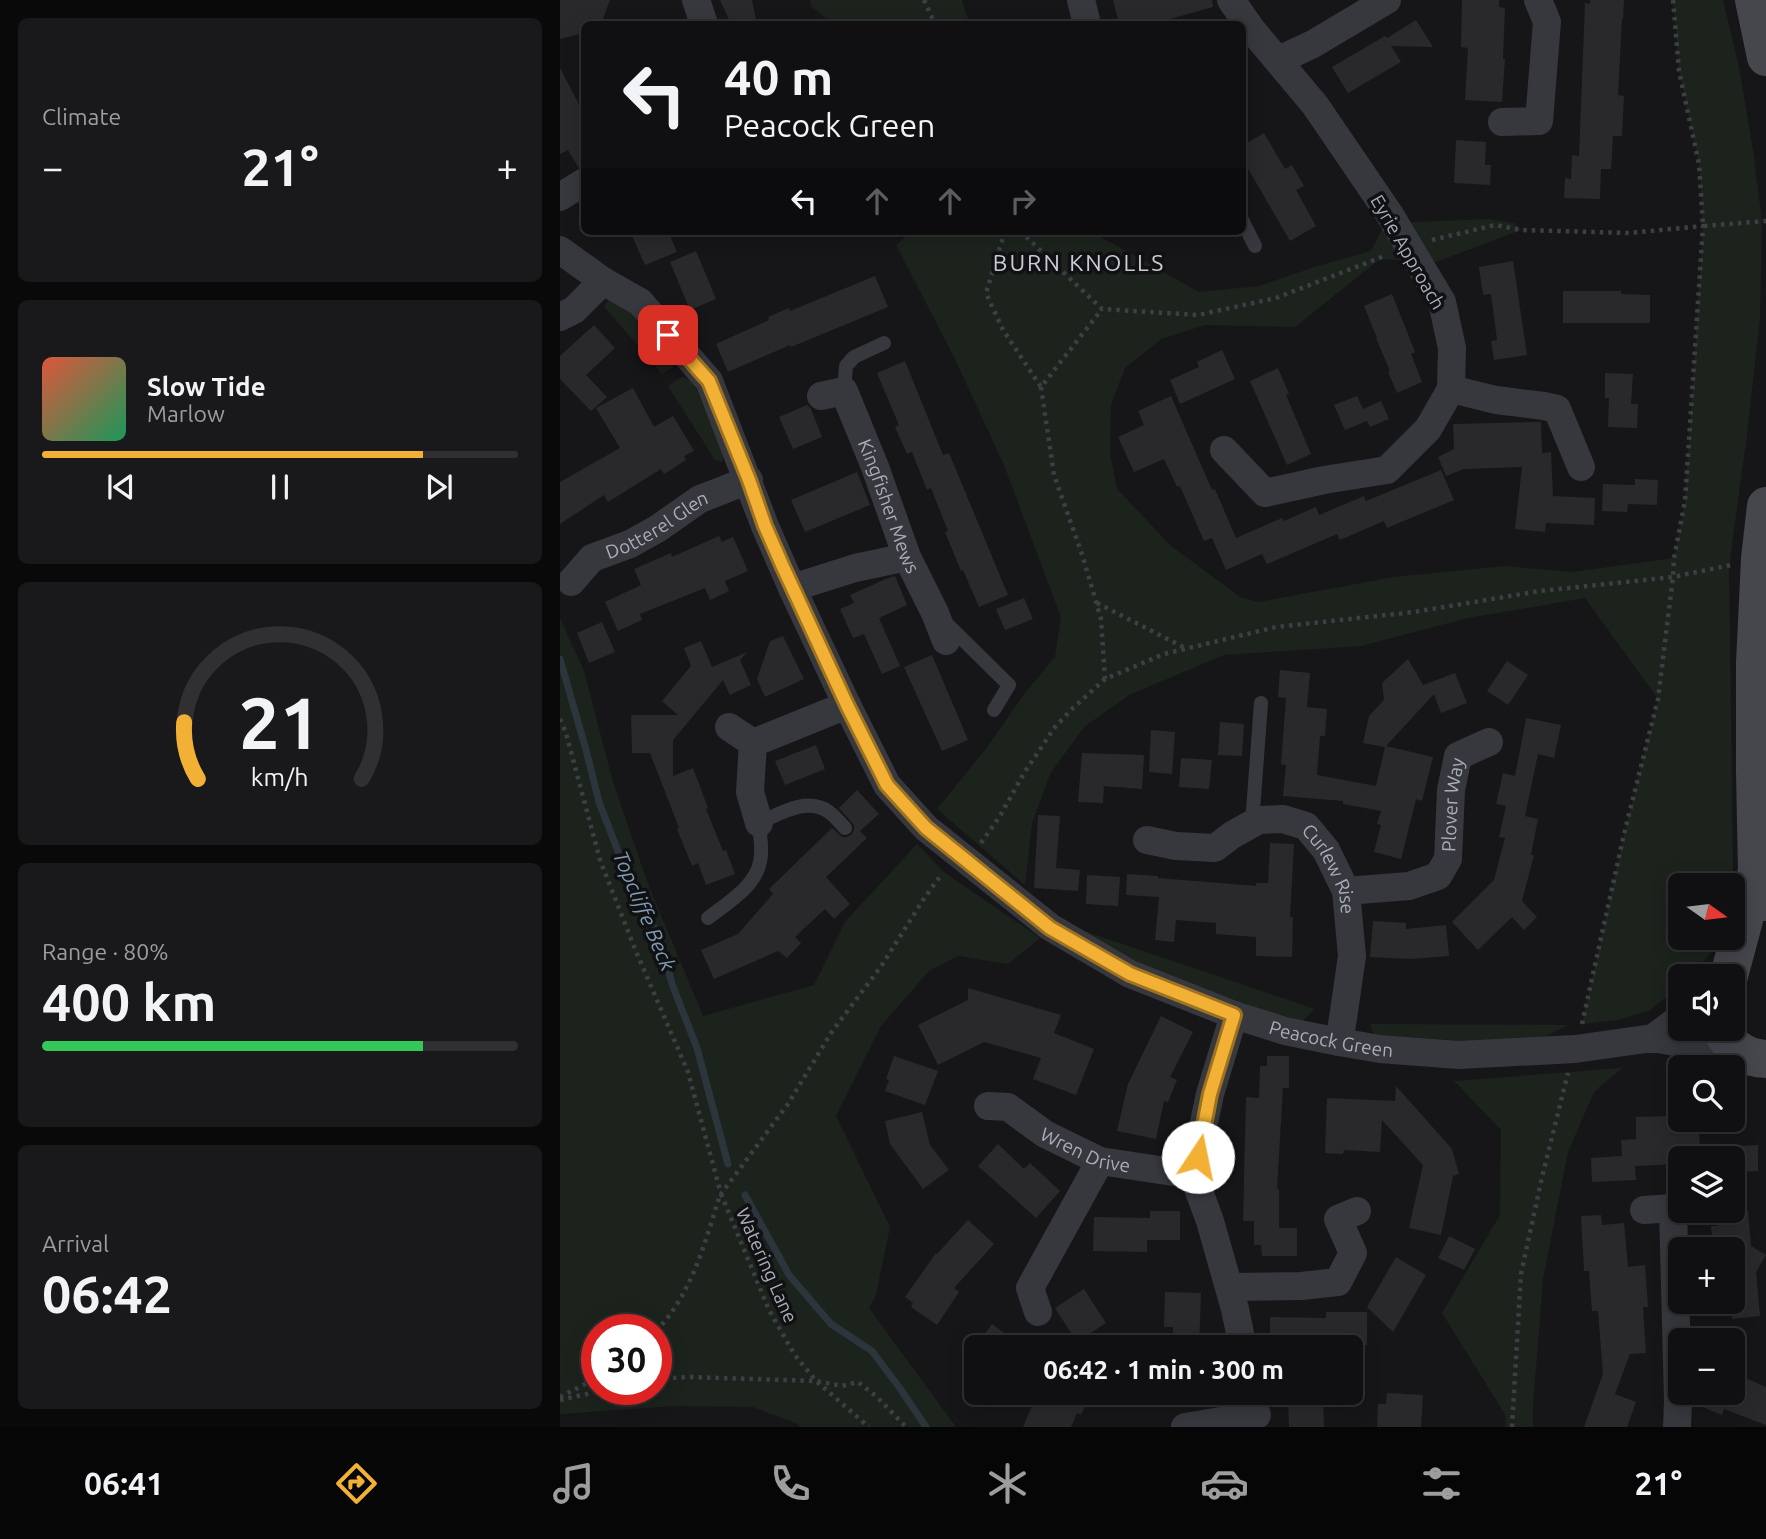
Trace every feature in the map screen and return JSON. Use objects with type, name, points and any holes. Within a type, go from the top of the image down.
[{"type":"street","points":[[696,0],[704,21]]},
{"type":"street","points":[[1081,0],[1086,21]]},
{"type":"street","name":"Eyrie Approach","points":[[1231,0],[1246,21]]},
{"type":"street","points":[[1279,60],[1313,44],[1387,0]]},
{"type":"street","points":[[1502,122],[1539,121],[1547,22],[1538,0]]},
{"type":"street","points":[[1754,0],[1766,57]]},
{"type":"street","name":"Eyrie Approach","points":[[1224,450],[1265,493],[1387,470],[1428,429],[1451,389],[1452,348],[1442,302],[1409,245],[1315,105],[1246,21]]},
{"type":"street","points":[[560,197],[581,184]]},
{"type":"street","name":"Peacock Green","points":[[560,250],[603,281],[640,302],[709,381],[792,588],[887,785],[926,828],[1050,928],[1130,974],[1234,1015],[1286,1031],[1339,1042],[1380,1049],[1459,1055],[1574,1049],[1653,1038],[1751,1057]]},
{"type":"street","points":[[560,317],[574,310],[603,281]]},
{"type":"street","points":[[1451,389],[1496,400],[1544,405],[1559,403],[1581,467]]},
{"type":"street","name":"Kingfisher Mews","points":[[833,393],[875,467],[907,558],[946,641]]},
{"type":"street","name":"Dotterel Glen","points":[[571,582],[592,558],[630,544],[700,499],[749,480]]},
{"type":"street","points":[[1734,964],[1761,886],[1755,663],[1760,559],[1766,506]]},
{"type":"street","points":[[792,588],[855,568],[907,558]]},
{"type":"street","points":[[753,743],[847,705]]},
{"type":"street","points":[[729,727],[753,743]]},
{"type":"street","name":"Plover Way","points":[[1346,891],[1409,886],[1437,876],[1448,859],[1451,790],[1458,756],[1489,742]]},
{"type":"street","points":[[753,743],[750,792],[759,823]]},
{"type":"street","name":"Curlew Rise","points":[[1147,840],[1176,846],[1215,848],[1259,820],[1283,818],[1306,825],[1326,850],[1346,891],[1352,956],[1339,1042]]},
{"type":"street","points":[[1745,968],[1766,962]]},
{"type":"street","points":[[1234,1015],[1210,1094],[1193,1175],[1210,1221],[1236,1309],[1241,1335]]},
{"type":"street","name":"Peacock Green","points":[[1653,1038],[1668,1027]]},
{"type":"street","name":"Wren Drive","points":[[988,1106],[1008,1107],[1045,1134],[1100,1161],[1193,1175]]},
{"type":"street","points":[[1026,1294],[1100,1161]]},
{"type":"street","points":[[1644,1210],[1668,1208]]},
{"type":"street","points":[[1229,1287],[1301,1286],[1338,1282],[1353,1253],[1338,1219],[1357,1211]]},
{"type":"street","points":[[1676,1223],[1677,1427]]},
{"type":"street","points":[[1185,1427],[1256,1411]]},
{"type":"lane","points":[[1246,228],[1255,246]]},
{"type":"lane","points":[[833,393],[846,366],[854,357],[884,343]]},
{"type":"lane","points":[[935,613],[1009,684],[994,710]]},
{"type":"lane","points":[[1252,824],[1261,703]]},
{"type":"lane","points":[[708,918],[752,882],[760,863],[759,823],[790,808],[813,806],[827,810],[845,828]]},
{"type":"path","points":[[924,0],[934,21]]},
{"type":"path","points":[[1512,1427],[1521,1274],[1658,699],[1674,558],[1685,501],[1703,226],[1699,164],[1679,71],[1673,0]]},
{"type":"path","points":[[1024,235],[1102,309],[1198,315],[1276,298],[1380,259],[1409,245],[1495,225],[1521,230],[1629,233],[1766,221]]},
{"type":"path","points":[[1004,235],[986,293],[1003,330],[1041,387],[1054,475],[1083,557],[1101,619],[1105,679]]},
{"type":"path","points":[[1041,387],[1102,309]]},
{"type":"path","points":[[721,1194],[788,1104],[831,1033],[883,965],[925,897],[1000,816],[1024,773],[1055,727],[1105,679],[1164,654],[1276,627],[1413,612],[1540,591],[1673,577],[1760,559]]},
{"type":"path","points":[[1097,603],[1186,649]]},
{"type":"path","points":[[560,719],[600,860],[688,1072],[721,1194]]},
{"type":"path","name":"Watering Lane","points":[[671,1314],[695,1272],[721,1194]]},
{"type":"path","name":"Watering Lane","points":[[721,1194],[769,1310],[794,1354],[816,1381],[869,1427]]},
{"type":"path","points":[[672,1378],[816,1381],[842,1386],[858,1382],[906,1427]]},
{"type":"path","points":[[560,1399],[581,1387]]},
{"type":"path","points":[[560,1399],[581,1395]]},
{"type":"shaded area","points":[[810,0],[962,0],[968,21],[829,21],[811,6]]},
{"type":"shaded area","points":[[1673,0],[1723,0],[1739,67],[1762,222],[1760,318],[1729,566],[1733,870],[1733,873],[1668,873],[1668,950],[1713,950],[1701,964],[1668,964],[1668,996],[1650,1010],[1618,1020],[1582,1024],[1624,834],[1658,699],[1585,598],[1468,618],[1361,646],[1224,655],[1129,695],[1084,727],[1050,774],[1032,823],[1025,885],[937,809],[1055,657],[1061,617],[1004,465],[954,357],[896,245],[907,235],[1097,235],[1199,292],[1259,286],[1371,251],[1383,227],[1415,222],[1489,219],[1514,223],[1521,230],[1436,262],[1380,259],[1295,327],[1205,325],[1161,339],[1125,368],[1111,405],[1110,453],[1117,489],[1171,546],[1240,597],[1258,602],[1394,577],[1505,566],[1572,572],[1674,558],[1685,501],[1703,226],[1699,164],[1679,71]]},
{"type":"shaded area","points":[[609,300],[625,306],[642,323],[675,363],[673,367],[662,374],[604,306]]},
{"type":"shaded area","points":[[683,377],[693,382],[724,454],[722,462],[715,460],[668,386]]},
{"type":"shaded area","points":[[560,618],[584,671],[613,782],[648,884],[703,1016],[814,985],[845,922],[917,844],[944,872],[1040,938],[1008,964],[958,956],[929,971],[881,1026],[836,1116],[890,1227],[876,1295],[869,1308],[956,1427],[800,1427],[753,1407],[676,1406],[560,1414]]},
{"type":"shaded area","points":[[1075,928],[1315,1009],[1302,1021],[1240,1004],[1135,962]]},
{"type":"shaded area","points":[[1370,1024],[1569,1025],[1537,1040],[1461,1041],[1374,1034]]},
{"type":"shaded area","points":[[1622,1068],[1594,1092],[1568,1152],[1543,1279],[1533,1427],[1505,1427],[1506,1416],[1442,1313],[1500,1215],[1501,1130],[1454,1081]]},
{"type":"building","points":[[560,0],[610,0],[602,21],[581,21],[581,34],[560,39]]},
{"type":"building","points":[[720,0],[752,0],[756,21],[730,21]]},
{"type":"building","points":[[1113,0],[1212,0],[1213,7],[1163,21],[1118,21]]},
{"type":"building","points":[[1462,0],[1499,0],[1499,7],[1505,8],[1502,102],[1465,100],[1468,48],[1461,47]]},
{"type":"building","points":[[1590,0],[1624,0],[1618,95],[1624,96],[1622,136],[1613,136],[1611,169],[1601,169],[1600,199],[1564,198],[1565,178],[1571,179],[1572,155],[1579,156],[1585,3],[1590,4]]},
{"type":"building","points":[[1416,20],[1433,47],[1391,46],[1401,62],[1348,93],[1332,67]]},
{"type":"building","points":[[560,68],[581,108],[581,166],[578,167],[568,150],[560,154]]},
{"type":"building","points":[[1264,133],[1285,169],[1292,165],[1304,186],[1296,190],[1316,226],[1290,241],[1246,165],[1246,144]]},
{"type":"building","points":[[1456,140],[1486,142],[1485,165],[1491,165],[1490,185],[1454,183]]},
{"type":"building","points":[[632,235],[670,235],[677,252],[645,265]]},
{"type":"building","points":[[696,251],[716,299],[690,310],[670,262]]},
{"type":"building","points":[[1513,261],[1527,355],[1494,360],[1491,341],[1497,340],[1491,294],[1483,295],[1479,267]]},
{"type":"building","points":[[875,276],[888,307],[728,372],[716,344],[789,308],[790,311]]},
{"type":"building","points":[[1563,291],[1621,291],[1621,294],[1650,295],[1650,323],[1563,323]]},
{"type":"building","points":[[1392,294],[1415,352],[1411,354],[1422,382],[1397,393],[1364,306]]},
{"type":"building","points":[[594,325],[615,348],[586,375],[607,397],[591,411],[560,379],[560,356]]},
{"type":"building","points":[[1222,350],[1235,379],[1180,404],[1170,380],[1199,367],[1197,362]]},
{"type":"building","points":[[905,361],[943,455],[949,453],[1008,595],[979,607],[945,532],[948,531],[931,488],[927,490],[912,452],[907,454],[895,427],[899,425],[877,373]]},
{"type":"building","points":[[1278,368],[1289,394],[1286,395],[1311,454],[1287,465],[1250,381]]},
{"type":"building","points":[[1605,373],[1633,374],[1631,404],[1638,404],[1637,428],[1608,427],[1609,398],[1605,398]]},
{"type":"building","points":[[633,388],[654,427],[673,416],[694,451],[684,456],[686,460],[664,474],[661,469],[608,502],[604,495],[560,524],[560,482],[620,448],[596,408]]},
{"type":"building","points":[[1171,396],[1236,538],[1316,507],[1319,515],[1364,496],[1366,501],[1441,470],[1454,500],[1387,528],[1384,521],[1340,540],[1337,534],[1267,564],[1262,554],[1226,570],[1212,538],[1204,541],[1180,486],[1177,487],[1164,459],[1134,472],[1118,437],[1144,425],[1138,411]]},
{"type":"building","points":[[1357,396],[1363,409],[1381,401],[1389,419],[1370,427],[1367,421],[1345,430],[1334,405]]},
{"type":"building","points":[[807,405],[822,437],[793,449],[779,417]]},
{"type":"building","points":[[1541,422],[1542,453],[1551,452],[1553,496],[1595,498],[1594,525],[1546,523],[1545,532],[1515,529],[1522,467],[1464,469],[1446,476],[1438,457],[1454,449],[1453,424]]},
{"type":"building","points":[[857,472],[870,505],[805,532],[791,500]]},
{"type":"building","points":[[1635,479],[1658,480],[1657,505],[1628,504],[1627,512],[1602,511],[1603,484],[1635,485]]},
{"type":"building","points":[[719,536],[722,542],[733,537],[748,571],[725,581],[729,591],[710,600],[705,588],[640,614],[642,620],[618,631],[605,602],[641,585],[634,569],[671,553],[672,557]]},
{"type":"building","points":[[895,576],[907,605],[879,618],[900,666],[882,674],[864,634],[853,638],[840,609],[854,603],[850,595]]},
{"type":"building","points":[[1024,598],[1033,619],[1005,630],[996,609]]},
{"type":"building","points":[[602,622],[615,652],[589,663],[577,633]]},
{"type":"building","points":[[783,636],[804,679],[765,697],[757,679],[770,641]]},
{"type":"building","points":[[701,641],[712,667],[747,652],[740,660],[751,685],[730,695],[723,680],[673,740],[673,776],[693,768],[708,808],[706,809],[735,874],[706,885],[698,863],[692,866],[650,753],[632,753],[631,715],[678,715],[662,701],[691,666],[684,648]]},
{"type":"building","points":[[932,655],[968,740],[942,751],[904,667]]},
{"type":"building","points":[[1408,659],[1423,685],[1455,673],[1467,703],[1441,713],[1434,694],[1386,746],[1433,757],[1422,801],[1416,799],[1401,859],[1374,852],[1381,825],[1377,824],[1381,811],[1343,804],[1343,801],[1283,796],[1286,765],[1281,764],[1286,698],[1278,697],[1280,670],[1310,673],[1307,707],[1327,709],[1325,736],[1320,736],[1317,775],[1376,786],[1385,747],[1363,743],[1369,716],[1384,700],[1382,683]]},
{"type":"building","points":[[1507,661],[1528,675],[1508,705],[1487,691]]},
{"type":"building","points":[[1526,718],[1561,725],[1554,758],[1538,754],[1525,816],[1538,819],[1531,855],[1534,855],[1522,901],[1537,917],[1524,930],[1512,917],[1478,950],[1452,922],[1494,880],[1505,838],[1499,837],[1506,806],[1496,804],[1503,773],[1515,776]]},
{"type":"building","points":[[1220,722],[1244,724],[1242,756],[1218,755]]},
{"type":"building","points":[[1151,730],[1175,732],[1172,774],[1149,772]]},
{"type":"building","points":[[816,745],[825,769],[785,785],[775,761]]},
{"type":"building","points":[[1082,753],[1144,755],[1142,789],[1104,786],[1103,803],[1078,802]]},
{"type":"building","points":[[1181,758],[1212,760],[1209,789],[1179,787]]},
{"type":"building","points":[[857,790],[879,814],[860,831],[867,838],[826,877],[850,904],[834,919],[825,909],[795,937],[801,943],[787,958],[778,951],[714,979],[701,950],[738,934],[773,894],[769,889],[832,828],[842,837],[852,834],[854,825],[839,808]]},
{"type":"building","points":[[1038,815],[1060,816],[1056,868],[1080,870],[1078,891],[1034,888]]},
{"type":"building","points":[[1270,843],[1294,844],[1290,917],[1293,917],[1292,957],[1256,956],[1256,937],[1216,934],[1216,923],[1176,920],[1174,942],[1155,940],[1159,897],[1126,895],[1127,874],[1256,886],[1256,883],[1268,883]]},
{"type":"building","points":[[1087,875],[1120,877],[1118,906],[1086,904]]},
{"type":"building","points":[[1373,921],[1406,923],[1406,929],[1446,925],[1449,956],[1410,959],[1370,957]]},
{"type":"building","points":[[968,988],[1061,1015],[1054,1033],[1094,1049],[1076,1095],[1033,1079],[1041,1058],[984,1042],[938,1065],[918,1025],[968,1000]]},
{"type":"building","points":[[1161,1016],[1193,1032],[1170,1077],[1177,1080],[1168,1102],[1164,1101],[1156,1139],[1117,1131],[1128,1084]]},
{"type":"building","points":[[894,1056],[938,1071],[925,1105],[885,1091]]},
{"type":"building","points":[[1267,1056],[1289,1056],[1289,1088],[1283,1088],[1277,1189],[1279,1228],[1297,1228],[1297,1256],[1262,1256],[1261,1245],[1254,1245],[1254,1221],[1243,1221],[1246,1097],[1259,1098],[1260,1066],[1267,1066]]},
{"type":"building","points":[[1396,1086],[1452,1149],[1459,1174],[1453,1176],[1441,1235],[1409,1228],[1423,1165],[1382,1120],[1380,1152],[1344,1150],[1343,1154],[1325,1153],[1327,1098],[1395,1101]]},
{"type":"building","points":[[922,1112],[930,1145],[949,1170],[923,1189],[890,1144],[885,1121]]},
{"type":"building","points":[[1668,1116],[1668,1132],[1699,1132],[1700,1146],[1668,1146],[1668,1165],[1635,1166],[1636,1180],[1592,1182],[1591,1158],[1622,1156],[1621,1140],[1636,1139],[1636,1117]]},
{"type":"building","points":[[998,1144],[1024,1169],[1030,1163],[1060,1191],[1036,1218],[978,1166]]},
{"type":"building","points":[[1758,1145],[1758,1171],[1745,1172],[1745,1146],[1732,1146]]},
{"type":"building","points":[[1150,1211],[1180,1211],[1180,1240],[1147,1240],[1147,1252],[1093,1251],[1094,1217],[1150,1218]]},
{"type":"building","points":[[1745,1211],[1748,1211],[1751,1246],[1766,1255],[1756,1272],[1760,1316],[1732,1319],[1732,1314],[1745,1314],[1745,1237],[1712,1237],[1711,1226],[1717,1226],[1717,1223],[1745,1223]]},
{"type":"building","points":[[1601,1215],[1602,1225],[1624,1223],[1628,1267],[1645,1265],[1648,1307],[1643,1307],[1646,1353],[1630,1354],[1615,1394],[1636,1402],[1627,1427],[1584,1427],[1603,1374],[1598,1311],[1592,1311],[1589,1271],[1584,1271],[1581,1216]]},
{"type":"building","points":[[968,1220],[994,1244],[954,1288],[959,1292],[937,1325],[911,1307],[913,1303],[905,1297],[936,1253]]},
{"type":"building","points":[[1449,1236],[1475,1249],[1464,1270],[1438,1258]]},
{"type":"building","points":[[1396,1257],[1426,1275],[1393,1332],[1367,1307]]},
{"type":"building","points":[[1084,1289],[1106,1323],[1088,1335],[1072,1335],[1055,1308]]},
{"type":"building","points":[[1165,1292],[1201,1293],[1199,1335],[1173,1335],[1173,1327],[1164,1327]]},
{"type":"building","points":[[1326,1312],[1367,1312],[1367,1345],[1363,1345],[1363,1335],[1270,1335],[1270,1317],[1326,1318]]},
{"type":"building","points":[[992,1324],[1007,1335],[984,1335]]},
{"type":"building","points":[[1745,1378],[1766,1387],[1766,1425],[1724,1409],[1722,1415],[1697,1405],[1745,1405]]},
{"type":"building","points":[[1387,1393],[1423,1395],[1421,1427],[1377,1427],[1378,1404],[1386,1404]]},
{"type":"building","points":[[1032,1405],[1086,1405],[1081,1415],[1077,1413],[1071,1427],[1023,1427]]},
{"type":"building","points":[[1288,1405],[1323,1405],[1324,1427],[1289,1427]]},
{"type":"waterway","name":"Topcliffe Beck","points":[[560,659],[599,802],[623,864],[661,942],[672,984],[697,1048],[728,1164]]},
{"type":"waterway","name":"Topcliffe Beck","points":[[745,1195],[789,1275],[831,1324],[872,1351],[926,1427]]},
{"type":"district","name":"BURN KNOLLS","points":[[1079,263]]},
{"type":"route","points":[[668,335],[709,381],[783,567],[887,785],[926,828],[1050,928],[1130,974],[1234,1015],[1210,1094],[1198,1157]]}]
